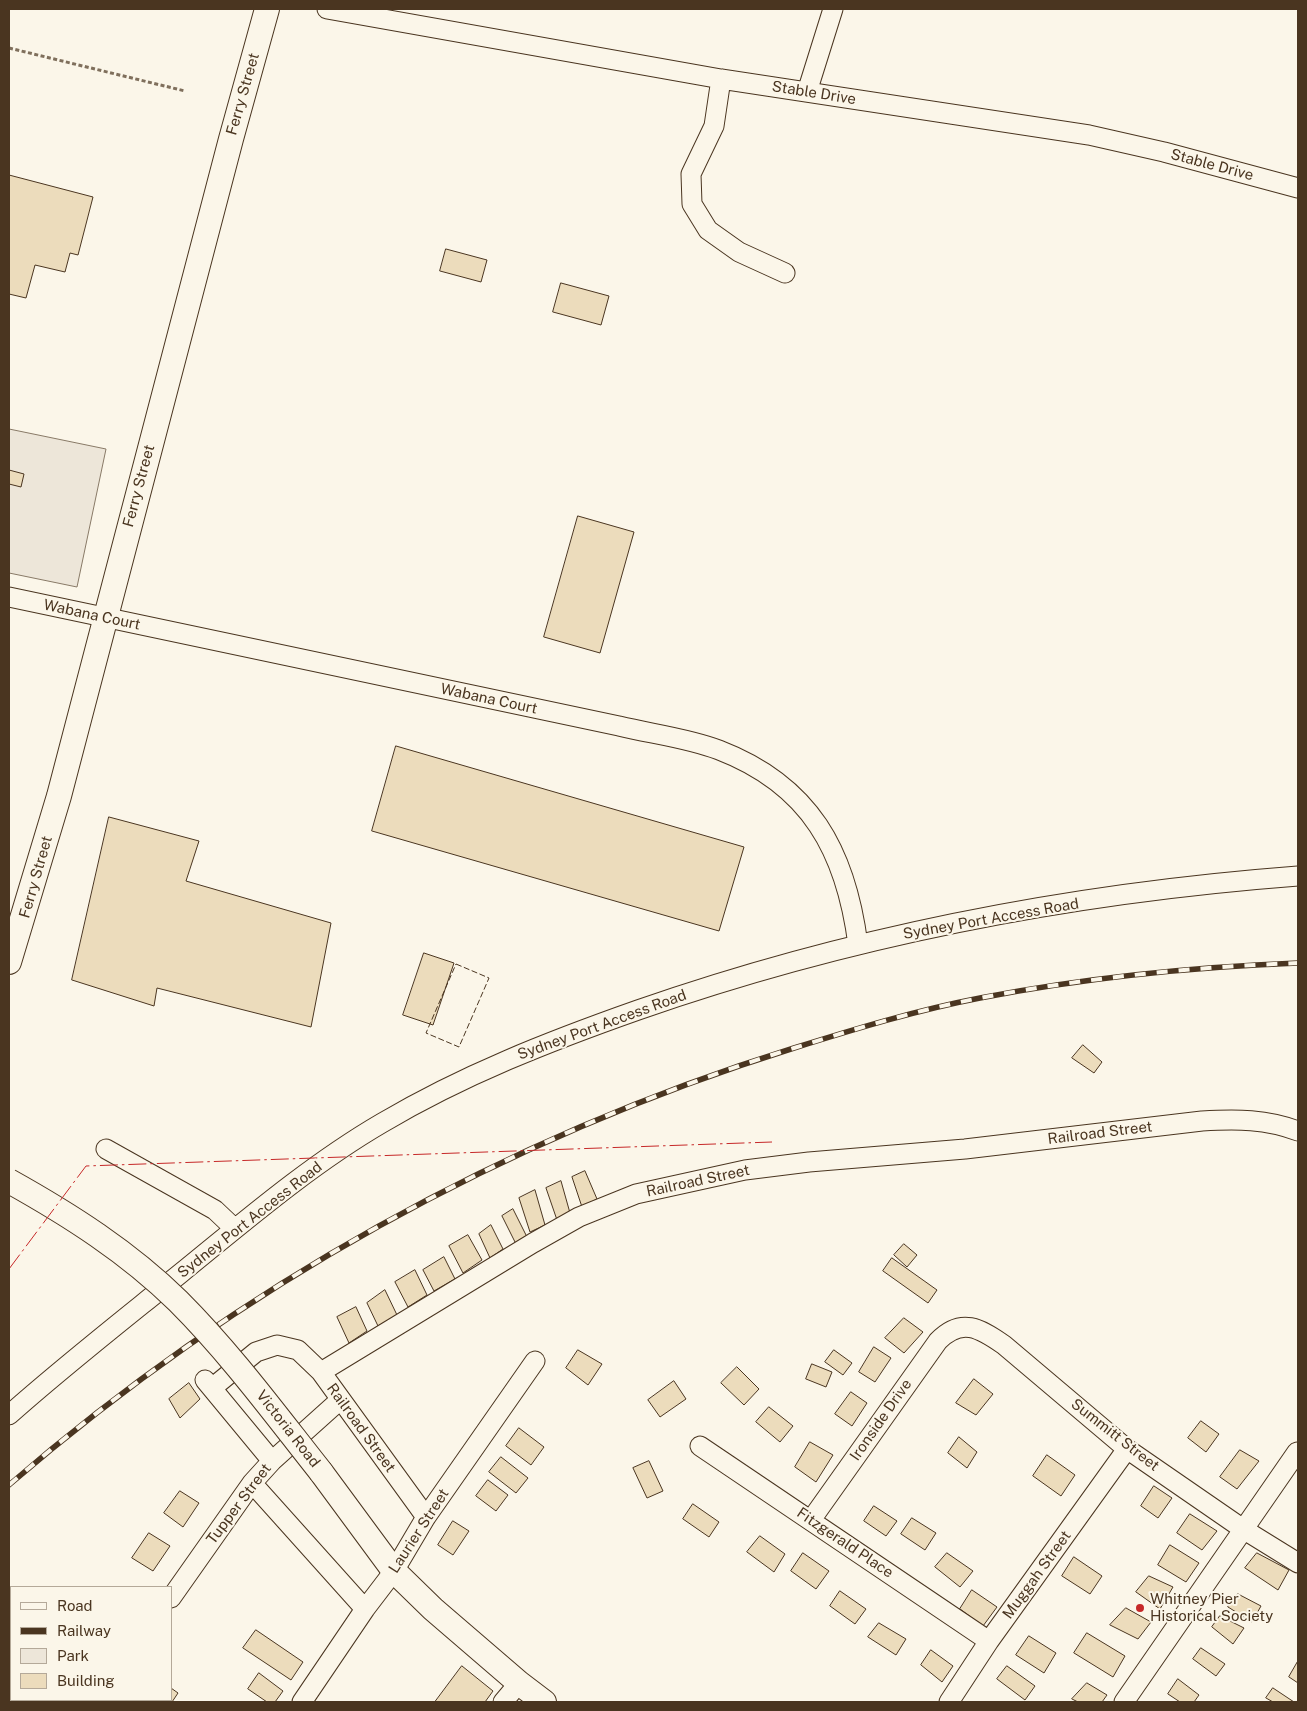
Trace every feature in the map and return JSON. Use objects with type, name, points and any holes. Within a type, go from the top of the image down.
[{"type":"main road","name":"Ferry Street","points":[[9,962],[17,912],[59,796],[104,618],[267,9]]},
{"type":"main road","name":"Victoria Road","points":[[9,1181],[98,1234],[177,1301],[250,1382],[321,1472],[394,1571],[433,1609],[544,1702]]},
{"type":"street","name":"Stable Drive","points":[[326,9],[721,79],[1089,135],[1164,152],[1298,188]]},
{"type":"street","points":[[807,92],[833,9]]},
{"type":"street","points":[[721,79],[714,126],[691,174],[692,204],[708,230],[739,252],[785,273]]},
{"type":"street","name":"Wabana Court","points":[[9,597],[610,724],[717,749],[756,766],[803,803],[838,859],[851,906],[858,945]]},
{"type":"street","name":"Sydney Port Access Road","points":[[9,1415],[235,1229],[310,1172],[380,1124],[441,1090],[503,1062],[586,1029],[673,998],[744,975],[858,945],[1035,909],[1180,888],[1298,876]]},
{"type":"street","name":"Railroad Street","points":[[426,1517],[321,1372],[541,1238],[579,1217],[636,1194],[736,1172],[808,1162],[965,1149],[1202,1121],[1229,1120],[1275,1123],[1298,1131]]},
{"type":"street","points":[[106,1149],[215,1210],[235,1229]]},
{"type":"street","name":"Summitt Street","points":[[958,1327],[978,1329],[1004,1344],[1127,1449],[1244,1529],[1298,1563]]},
{"type":"street","name":"Ironside Drive","points":[[811,1520],[938,1341],[958,1327]]},
{"type":"street","points":[[272,1461],[209,1384],[256,1352],[277,1345],[298,1350],[321,1372]]},
{"type":"street","name":"Laurier Street","points":[[302,1702],[364,1609],[394,1571],[426,1517],[535,1360]]},
{"type":"street","points":[[9,1403],[29,1397]]},
{"type":"street","name":"Tupper Street","points":[[172,1597],[252,1484],[272,1461],[324,1412],[340,1400]]},
{"type":"street","name":"Fitzgerald Place","points":[[700,1446],[989,1641]]},
{"type":"street","name":"Muggah Street","points":[[949,1702],[989,1641],[1127,1449]]},
{"type":"street","points":[[1124,1702],[1297,1452]]},
{"type":"street","points":[[252,1484],[364,1609]]},
{"type":"street","points":[[503,1702],[519,1683]]},
{"type":"path","points":[[9,48],[185,91]]},
{"type":"green space","points":[[9,429],[106,449],[77,587],[9,573]]},
{"type":"building","points":[[9,175],[93,197],[78,255],[70,253],[65,272],[35,265],[26,298],[9,294]]},
{"type":"building","points":[[446,249],[487,260],[481,282],[440,271]]},
{"type":"building","points":[[561,283],[609,296],[601,325],[553,312]]},
{"type":"building","points":[[9,470],[24,474],[21,487],[9,484]]},
{"type":"building","points":[[578,516],[634,532],[600,653],[544,637]]},
{"type":"building","points":[[396,746],[744,847],[719,931],[372,831]]},
{"type":"building","points":[[109,817],[199,841],[186,881],[331,923],[311,1027],[157,988],[154,1006],[72,980]]},
{"type":"building","points":[[424,953],[454,963],[433,1025],[403,1015]]},
{"type":"building","points":[[1083,1045],[1102,1062],[1094,1073],[1072,1058]]},
{"type":"building","points":[[585,1171],[597,1199],[582,1207],[572,1177]]},
{"type":"building","points":[[561,1181],[570,1213],[557,1220],[546,1188]]},
{"type":"building","points":[[535,1190],[545,1225],[530,1232],[519,1198]]},
{"type":"building","points":[[513,1209],[527,1237],[516,1244],[502,1216]]},
{"type":"building","points":[[491,1225],[503,1249],[490,1258],[479,1234]]},
{"type":"building","points":[[468,1235],[482,1260],[463,1273],[449,1246]]},
{"type":"building","points":[[904,1244],[917,1255],[907,1267],[894,1255]]},
{"type":"building","points":[[444,1257],[455,1279],[434,1291],[423,1270]]},
{"type":"building","points":[[892,1258],[937,1290],[928,1303],[883,1271]]},
{"type":"building","points":[[415,1270],[427,1295],[408,1307],[395,1282]]},
{"type":"building","points":[[385,1290],[397,1315],[378,1326],[367,1303]]},
{"type":"building","points":[[356,1307],[367,1331],[349,1343],[337,1317]]},
{"type":"building","points":[[904,1318],[923,1332],[904,1353],[885,1338]]},
{"type":"building","points":[[874,1347],[891,1358],[875,1382],[859,1372]]},
{"type":"building","points":[[578,1350],[602,1364],[588,1385],[566,1368]]},
{"type":"building","points":[[834,1350],[852,1363],[843,1375],[825,1362]]},
{"type":"building","points":[[812,1364],[832,1372],[826,1387],[806,1379]]},
{"type":"building","points":[[737,1367],[759,1389],[744,1405],[721,1383]]},
{"type":"building","points":[[974,1379],[993,1394],[976,1415],[956,1403]]},
{"type":"building","points":[[674,1381],[686,1399],[660,1417],[648,1400]]},
{"type":"building","points":[[189,1383],[200,1399],[180,1418],[169,1399]]},
{"type":"building","points":[[851,1392],[867,1403],[852,1426],[835,1414]]},
{"type":"building","points":[[769,1407],[793,1426],[780,1442],[756,1422]]},
{"type":"building","points":[[1201,1421],[1219,1434],[1206,1452],[1188,1438]]},
{"type":"building","points":[[519,1428],[544,1447],[531,1465],[506,1446]]},
{"type":"building","points":[[959,1437],[977,1452],[967,1468],[948,1453]]},
{"type":"building","points":[[810,1442],[833,1455],[816,1482],[795,1467]]},
{"type":"building","points":[[1240,1450],[1259,1461],[1237,1489],[1220,1477]]},
{"type":"building","points":[[1047,1455],[1075,1475],[1061,1496],[1033,1476]]},
{"type":"building","points":[[501,1457],[528,1478],[516,1493],[489,1472]]},
{"type":"building","points":[[649,1461],[663,1491],[647,1498],[633,1468]]},
{"type":"building","points":[[488,1480],[508,1495],[496,1511],[476,1496]]},
{"type":"building","points":[[1154,1486],[1172,1498],[1158,1518],[1141,1506]]},
{"type":"building","points":[[180,1491],[199,1503],[183,1527],[164,1513]]},
{"type":"building","points":[[693,1504],[719,1522],[709,1537],[683,1519]]},
{"type":"building","points":[[874,1506],[897,1521],[886,1536],[864,1521]]},
{"type":"building","points":[[1190,1514],[1217,1531],[1202,1550],[1177,1533]]},
{"type":"building","points":[[912,1518],[936,1533],[925,1550],[901,1534]]},
{"type":"building","points":[[453,1521],[469,1531],[453,1555],[438,1545]]},
{"type":"building","points":[[149,1533],[170,1546],[153,1571],[132,1558]]},
{"type":"building","points":[[760,1536],[785,1554],[774,1572],[747,1552]]},
{"type":"building","points":[[1170,1545],[1199,1563],[1186,1582],[1158,1565]]},
{"type":"building","points":[[803,1553],[829,1571],[816,1589],[791,1571]]},
{"type":"building","points":[[947,1553],[973,1571],[960,1587],[935,1567]]},
{"type":"building","points":[[1257,1553],[1289,1570],[1278,1590],[1245,1568]]},
{"type":"building","points":[[1074,1557],[1102,1576],[1090,1594],[1062,1576]]},
{"type":"building","points":[[1149,1576],[1173,1587],[1160,1609],[1136,1592]]},
{"type":"building","points":[[972,1590],[997,1607],[983,1626],[960,1609]]},
{"type":"building","points":[[840,1591],[866,1609],[855,1624],[830,1606]]},
{"type":"building","points":[[1238,1594],[1261,1606],[1252,1622],[1228,1607]]},
{"type":"building","points":[[1126,1608],[1151,1622],[1138,1639],[1110,1625]]},
{"type":"building","points":[[1220,1616],[1244,1628],[1233,1644],[1212,1627]]},
{"type":"building","points":[[879,1623],[906,1639],[896,1655],[868,1637]]},
{"type":"building","points":[[256,1630],[303,1662],[291,1680],[243,1648]]},
{"type":"building","points":[[1087,1633],[1125,1656],[1113,1677],[1074,1653]]},
{"type":"building","points":[[1029,1636],[1056,1653],[1044,1673],[1016,1655]]},
{"type":"building","points":[[1201,1648],[1225,1664],[1216,1676],[1193,1659]]},
{"type":"building","points":[[931,1650],[953,1666],[942,1682],[921,1665]]},
{"type":"building","points":[[1298,1661],[1298,1683],[1289,1677]]},
{"type":"building","points":[[462,1666],[493,1691],[485,1702],[435,1702]]},
{"type":"building","points":[[1007,1666],[1035,1686],[1025,1700],[997,1679]]},
{"type":"building","points":[[259,1673],[283,1691],[275,1702],[267,1702],[248,1689]]},
{"type":"building","points":[[1178,1679],[1199,1695],[1194,1702],[1180,1702],[1168,1694]]},
{"type":"building","points":[[1087,1683],[1107,1695],[1102,1702],[1078,1702],[1072,1699]]},
{"type":"building","points":[[1273,1688],[1294,1702],[1273,1702],[1266,1698]]},
{"type":"building","points":[[172,1689],[178,1693],[172,1702],[139,1702],[172,1701]]},
{"type":"railway","points":[[9,1485],[97,1413],[188,1346],[282,1283],[379,1226],[479,1174],[582,1126],[687,1084],[794,1048],[933,1008],[1019,991],[1138,974],[1298,963]]},
{"type":"fence","points":[[456,964],[489,978],[459,1047],[426,1033],[456,964]]},
{"type":"power","points":[[9,1269],[86,1166],[772,1142]]},
{"type":"place","name":"Whitney Pier Historical Society","points":[[1140,1608]]}]
